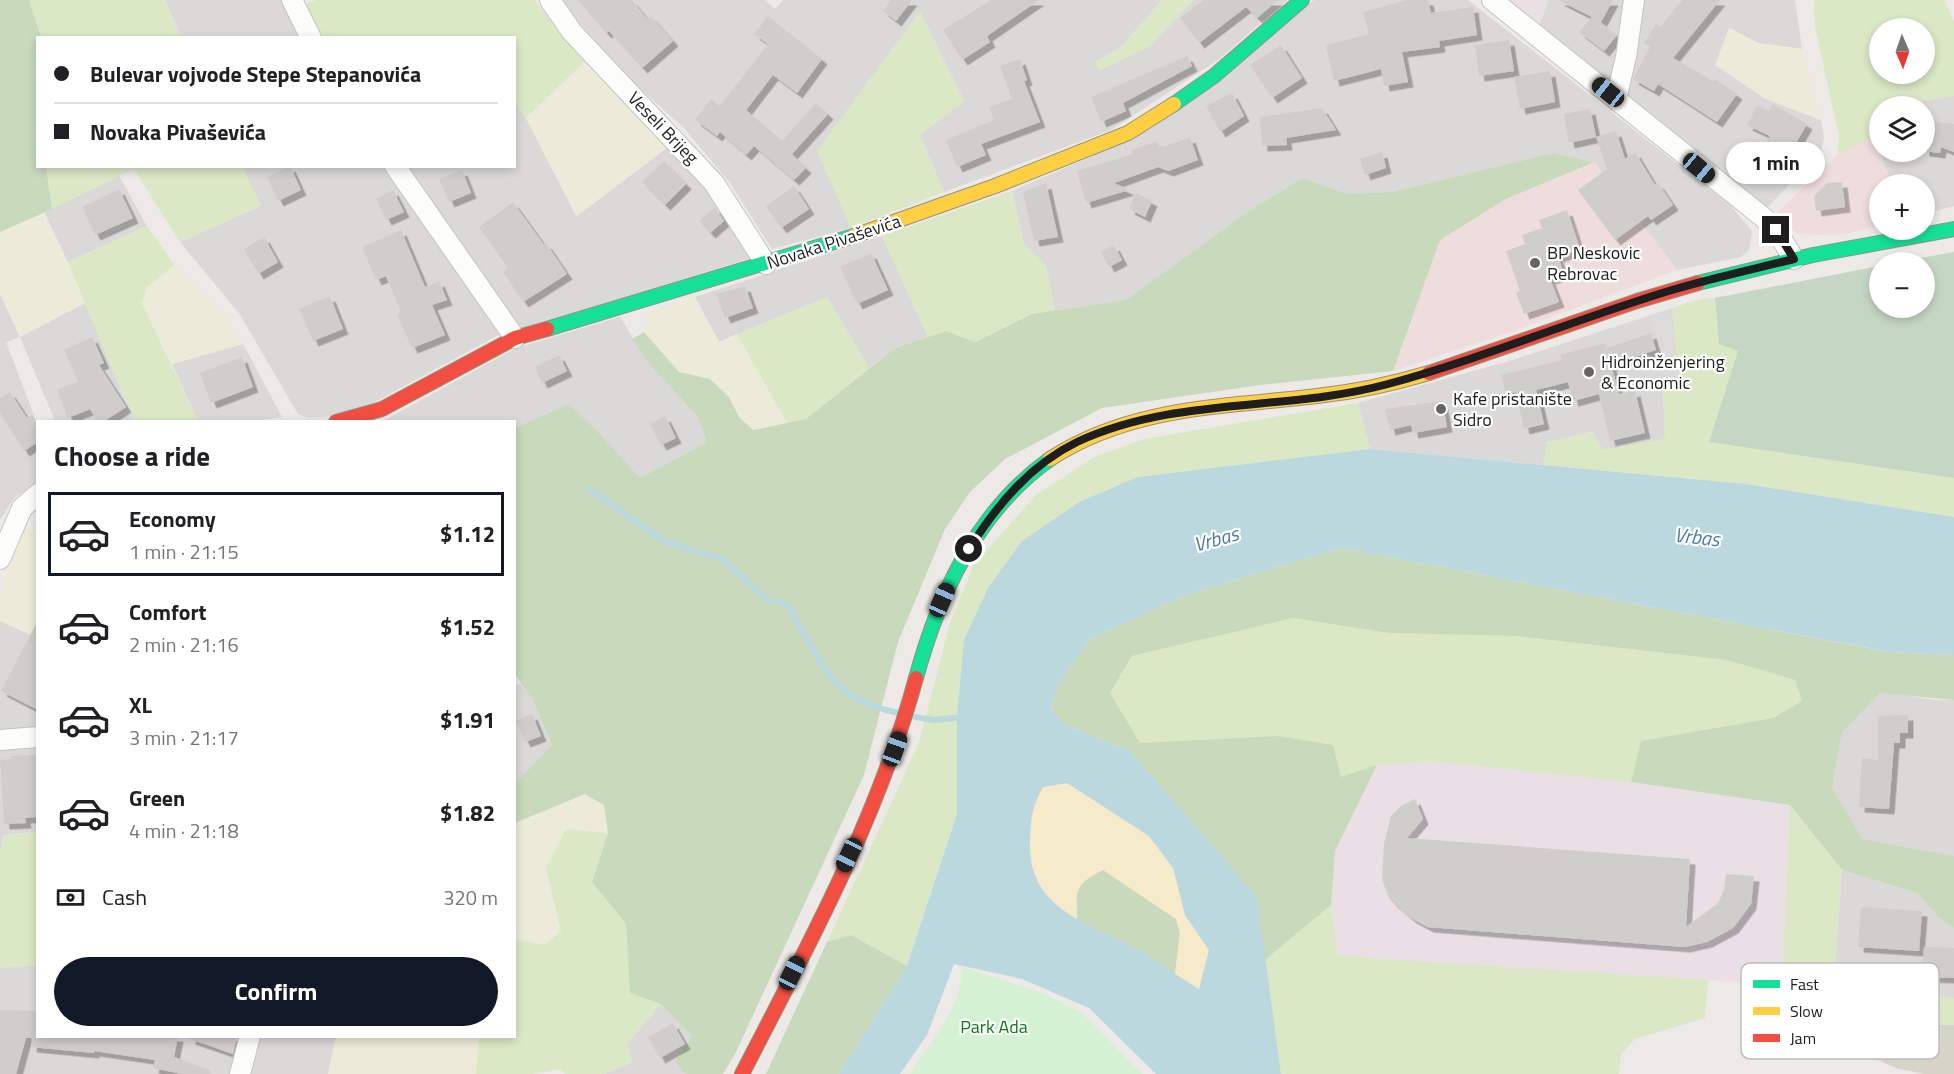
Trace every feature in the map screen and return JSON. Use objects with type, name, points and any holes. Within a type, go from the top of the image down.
[{"type":"main road","name":"Novaka Pivaševića","points":[[343,420],[382,409],[514,338],[869,232],[974,194],[1128,133],[1163,112],[1221,70],[1302,0]]},
{"type":"main road","points":[[742,1074],[845,864],[900,735],[934,617],[969,549],[1017,485],[1049,459],[1076,443],[1110,428],[1156,416],[1336,395],[1387,384],[1674,289],[1794,259],[1954,230]]},
{"type":"street","points":[[292,0],[310,36]]},
{"type":"street","name":"Veseli Brijeg","points":[[550,0],[572,32],[714,183],[766,264]]},
{"type":"street","points":[[1492,0],[1716,182],[1764,218],[1776,230],[1794,259]]},
{"type":"street","points":[[1616,99],[1626,57],[1634,0]]},
{"type":"street","points":[[396,168],[514,338]]},
{"type":"street","points":[[0,559],[22,508],[36,496]]},
{"type":"street","points":[[0,740],[36,737]]},
{"type":"street","points":[[240,1074],[249,1038]]},
{"type":"shaded area","points":[[165,0],[285,0],[303,36],[181,36]]},
{"type":"shaded area","points":[[558,0],[765,0],[775,9],[783,0],[1162,0],[1120,48],[1095,62],[1150,46],[1193,0],[1288,0],[1219,59],[1111,130],[944,192],[920,135],[964,101],[920,12],[851,228],[772,249],[730,183],[684,128],[635,84]]},
{"type":"shaded area","points":[[1314,0],[1468,0],[1730,205],[1752,231],[1749,250],[1741,257],[1677,270],[1594,162],[1553,153],[1392,192],[1347,194],[1302,178],[1246,213],[1126,300],[1055,311],[1046,266],[1024,244],[1012,191],[1093,156]]},
{"type":"shaded area","points":[[1508,0],[1549,0],[1539,25]]},
{"type":"shaded area","points":[[1549,0],[1629,0],[1612,85],[1539,25]]},
{"type":"shaded area","points":[[1642,0],[1795,0],[1802,49],[1758,43],[1729,28],[1764,98],[1821,120],[1824,138],[1821,151],[1766,209],[1626,97]]},
{"type":"shaded area","points":[[1954,96],[1954,206],[1935,211],[1935,174],[1888,174],[1884,162],[1935,162],[1935,99]]},
{"type":"shaded area","points":[[516,104],[526,118],[576,216],[668,147],[709,190],[751,258],[523,329],[513,323],[403,168],[516,168]]},
{"type":"shaded area","points":[[1869,139],[1869,162],[1884,162],[1888,174],[1869,174],[1869,228],[1844,234],[1797,233],[1776,214],[1838,154]]},
{"type":"shaded area","points":[[1594,162],[1677,270],[1511,332],[1393,371],[1440,240],[1506,199]]},
{"type":"shaded area","points":[[242,168],[386,168],[500,334],[377,401],[331,416],[309,418],[298,414],[239,313],[180,242],[260,206]]},
{"type":"shaded area","points":[[119,176],[147,226],[68,262],[44,212]]},
{"type":"shaded area","points":[[882,236],[928,337],[895,348],[869,368],[827,297],[719,342],[695,297]]},
{"type":"shaded area","points":[[0,294],[20,337],[6,342],[36,420],[36,483],[15,497],[0,520]]},
{"type":"shaded area","points":[[85,303],[134,420],[55,420],[20,337]]},
{"type":"shaded area","points":[[1672,308],[1680,379],[1663,385],[1665,439],[1603,451],[1592,432],[1548,442],[1543,465],[1370,449],[1358,403],[1506,362]]},
{"type":"shaded area","points":[[1670,309],[1679,377],[1662,381],[1653,315]]},
{"type":"shaded area","points":[[620,317],[649,364],[698,417],[707,442],[640,478],[602,436],[569,405],[516,429],[516,420],[385,420],[516,348]]},
{"type":"shaded area","points":[[243,344],[282,417],[260,420],[198,420],[172,364]]},
{"type":"shaded area","points":[[0,621],[36,637],[36,730],[0,733]]},
{"type":"shaded area","points":[[521,684],[533,701],[552,746],[516,783],[516,685]]},
{"type":"shaded area","points":[[1881,692],[1937,700],[1954,700],[1954,856],[1861,839],[1832,788],[1842,733]]},
{"type":"shaded area","points":[[36,745],[36,832],[4,835],[0,852],[0,747]]},
{"type":"shaded area","points":[[1432,761],[1631,782],[1790,805],[1783,963],[1741,963],[1741,982],[1338,956],[1331,905],[1335,851],[1377,765]]},
{"type":"shaded area","points":[[1842,870],[1917,893],[1937,916],[1954,928],[1954,999],[1939,996],[1939,963],[1835,963]]},
{"type":"shaded area","points":[[36,965],[36,1038],[240,1038],[230,1074],[0,1074],[0,968]]},
{"type":"shaded area","points":[[661,1004],[692,1036],[675,1062],[685,1074],[605,1074],[632,1062],[627,1044]]},
{"type":"shaded area","points":[[1939,1025],[1954,1025],[1954,1074],[1925,1074],[1896,1068],[1876,1059],[1939,1059]]},
{"type":"shaded area","points":[[255,1038],[336,1038],[328,1074],[245,1074]]},
{"type":"green space","points":[[0,0],[29,0],[41,36],[36,36],[36,168],[46,168],[52,209],[0,232]]},
{"type":"green space","points":[[29,0],[165,0],[181,36],[41,36]]},
{"type":"green space","points":[[316,0],[535,0],[561,34],[586,60],[526,118],[516,104],[516,36],[320,36],[304,5]]},
{"type":"green space","points":[[1162,0],[1193,0],[1150,46],[1099,71],[1095,62],[1120,48]]},
{"type":"green space","points":[[1814,0],[1944,0],[1954,21],[1954,96],[1935,99],[1935,96],[1869,96],[1869,139],[1838,154],[1839,136],[1815,27]]},
{"type":"green space","points":[[920,11],[964,101],[920,135],[944,192],[851,228],[817,151]]},
{"type":"green space","points":[[1729,28],[1758,43],[1802,49],[1821,120],[1764,98],[1715,65]]},
{"type":"green space","points":[[586,60],[668,147],[577,216],[526,118]]},
{"type":"green space","points":[[1553,153],[1594,162],[1506,199],[1440,240],[1393,371],[1260,385],[1102,408],[1005,459],[970,492],[945,529],[898,642],[864,775],[736,1052],[723,1074],[685,1074],[675,1062],[692,1036],[661,1004],[630,993],[626,924],[592,882],[608,833],[604,805],[585,794],[516,823],[516,783],[552,745],[533,701],[516,676],[516,428],[569,404],[640,478],[707,442],[698,417],[649,364],[632,339],[644,332],[679,372],[710,379],[729,397],[739,417],[753,430],[806,419],[895,348],[946,331],[975,342],[1032,314],[1126,300],[1246,213],[1302,178],[1347,194],[1392,192]]},
{"type":"green space","points":[[46,168],[242,168],[261,205],[180,242],[134,169],[52,209]]},
{"type":"green space","points":[[1012,191],[1024,244],[1046,266],[1055,311],[1032,314],[975,342],[946,331],[928,337],[882,236]]},
{"type":"green space","points":[[44,212],[85,303],[20,337],[0,294],[0,232]]},
{"type":"green space","points":[[147,226],[174,265],[146,288],[142,304],[198,420],[134,420],[68,262]]},
{"type":"green space","points":[[1954,252],[1954,478],[1709,442],[1738,351],[1719,344],[1715,298],[1869,268],[1869,318],[1935,318],[1935,255]]},
{"type":"green space","points":[[174,265],[226,315],[243,344],[172,364],[142,304],[146,288]]},
{"type":"green space","points":[[695,297],[719,342],[737,334],[787,423],[753,430],[739,417],[729,397],[710,379],[679,372],[644,332],[647,312]]},
{"type":"green space","points":[[827,297],[869,368],[806,419],[787,423],[737,334]]},
{"type":"green space","points":[[1715,298],[1719,344],[1738,351],[1709,442],[1954,478],[1954,517],[1746,484],[1543,465],[1547,442],[1593,432],[1603,450],[1665,439],[1663,385],[1680,379],[1672,308],[1700,299]]},
{"type":"green space","points":[[1358,403],[1370,449],[1138,477],[957,716],[957,814],[907,966],[851,935],[827,942],[919,743],[950,623],[973,566],[1036,495],[1094,457],[1144,439]]},
{"type":"green space","points":[[25,525],[36,533],[36,638],[0,621],[0,597]]},
{"type":"green space","points":[[1341,548],[1889,652],[1954,655],[1954,700],[1880,693],[1842,733],[1832,788],[1862,839],[1954,856],[1954,928],[1937,916],[1917,893],[1842,870],[1790,805],[1631,782],[1641,741],[1773,718],[1802,701],[1795,680],[1727,660],[1516,636],[1389,633],[1293,618],[1132,656],[1110,693],[1140,743],[1278,736],[1333,745],[1341,777],[1377,765],[1335,851],[1331,905],[1265,960],[1256,897],[1130,751],[1066,725],[1051,709],[1059,683],[1090,639],[1188,594]]},
{"type":"green space","points":[[1293,618],[1389,633],[1516,636],[1727,660],[1795,680],[1802,701],[1773,718],[1641,741],[1631,782],[1432,761],[1377,765],[1341,777],[1278,736],[1140,743],[1110,693],[1132,656]]},
{"type":"green space","points":[[585,794],[604,805],[608,833],[566,829],[546,867],[561,931],[545,945],[516,939],[516,822]]},
{"type":"green space","points":[[1790,805],[1842,870],[1835,963],[1783,963]]},
{"type":"green space","points":[[566,829],[608,833],[592,882],[626,924],[630,993],[661,1004],[627,1044],[632,1062],[605,1074],[565,1074],[562,1069],[532,1074],[476,1074],[479,1038],[516,1038],[516,939],[545,945],[561,931],[546,868]]},
{"type":"green space","points":[[36,832],[36,965],[0,968],[0,852],[4,835]]},
{"type":"green space","points":[[1103,870],[1176,919],[1180,933],[1175,974],[1133,947],[1077,921],[1076,891],[1085,879]]},
{"type":"green space","points":[[1331,905],[1338,956],[1708,980],[1705,1018],[1635,1039],[1621,1054],[1619,1074],[1281,1074],[1265,960]]},
{"type":"green space","points":[[851,935],[907,966],[839,1074],[766,1074],[827,942]]},
{"type":"green space","name":"Park Ada","points":[[962,967],[1037,991],[1081,1012],[1142,1074],[910,1074],[936,1037],[951,1010],[961,982]]},
{"type":"green space","points":[[1939,996],[1954,999],[1954,1025],[1939,1025]]},
{"type":"green space","points":[[336,1038],[479,1038],[476,1074],[328,1074]]},
{"type":"sand","points":[[1067,783],[1149,836],[1173,868],[1185,915],[1209,950],[1199,989],[1175,974],[1180,933],[1176,919],[1103,870],[1087,880],[1079,890],[1077,921],[1055,903],[1040,885],[1035,875],[1030,851],[1033,811],[1043,787]]},
{"type":"water","name":"Vrbas","points":[[1370,449],[1746,484],[1954,517],[1954,655],[1890,652],[1341,548],[1188,594],[1090,639],[1059,683],[1051,709],[1066,725],[1130,751],[1257,897],[1281,1074],[1156,1074],[1089,1008],[1022,979],[954,964],[927,1035],[900,1074],[839,1074],[907,966],[957,814],[957,716],[964,640],[988,588],[1022,541],[1079,502],[1138,477]],"holes":[[[1067,783],[1149,836],[1173,868],[1185,915],[1209,950],[1199,989],[1142,952],[1078,920],[1062,909],[1048,897],[1038,882],[1032,863],[1030,840],[1032,818],[1036,800],[1043,787]]]},
{"type":"building","points":[[578,0],[632,0],[647,19],[651,16],[673,41],[642,68],[609,31],[606,33]]},
{"type":"building","points":[[891,0],[912,0],[896,21],[883,11]]},
{"type":"building","points":[[991,0],[1039,0],[987,36],[990,42],[962,60],[943,30]]},
{"type":"building","points":[[1204,0],[1278,0],[1257,18],[1246,7],[1199,43],[1180,18]]},
{"type":"building","points":[[1406,0],[1428,0],[1431,13],[1473,7],[1477,35],[1439,41],[1440,47],[1402,52],[1408,82],[1384,86],[1381,69],[1334,81],[1326,45],[1369,34],[1363,12]]},
{"type":"building","points":[[1558,0],[1613,0],[1601,22],[1599,21],[1617,35],[1604,51],[1579,32],[1592,17]]},
{"type":"building","points":[[1682,0],[1720,0],[1673,58],[1713,81],[1715,79],[1737,94],[1717,122],[1658,84],[1654,91],[1633,79],[1650,47],[1644,43],[1656,24],[1660,27]]},
{"type":"building","points":[[768,16],[822,59],[797,93],[773,75],[746,110],[782,141],[816,103],[828,114],[792,154],[806,168],[794,180],[754,146],[746,155],[720,132],[717,136],[695,120],[711,99],[720,106],[768,44],[754,34]]},
{"type":"building","points":[[1509,40],[1514,71],[1479,76],[1475,45]]},
{"type":"building","points":[[1281,45],[1302,78],[1272,98],[1250,65]]},
{"type":"building","points":[[1187,56],[1192,66],[1123,103],[1126,111],[1101,122],[1091,97]]},
{"type":"building","points":[[1020,59],[1027,80],[1024,81],[1040,122],[981,144],[986,155],[957,167],[946,140],[994,120],[989,107],[1012,99],[1000,66]]},
{"type":"building","points":[[1550,71],[1555,102],[1520,109],[1514,77]]},
{"type":"building","points":[[1232,93],[1244,116],[1220,132],[1206,106]]},
{"type":"building","points":[[1773,104],[1807,124],[1796,143],[1800,145],[1785,169],[1760,153],[1770,136],[1747,125],[1757,105],[1769,111]]},
{"type":"building","points":[[1322,108],[1336,130],[1286,138],[1287,145],[1262,146],[1260,117]]},
{"type":"building","points":[[1590,109],[1596,137],[1569,143],[1564,114]]},
{"type":"building","points":[[1935,122],[1954,124],[1954,152],[1941,147],[1940,153],[1935,152]]},
{"type":"building","points":[[1616,131],[1625,159],[1635,152],[1655,185],[1658,183],[1673,205],[1651,220],[1648,216],[1615,240],[1578,190],[1607,169],[1596,137]]},
{"type":"building","points":[[1190,137],[1198,160],[1168,171],[1158,167],[1114,183],[1129,190],[1086,203],[1077,171],[1133,154],[1132,150],[1157,141],[1160,148]]},
{"type":"building","points":[[1382,152],[1386,168],[1365,175],[1360,159]]},
{"type":"building","points":[[664,161],[686,184],[665,205],[642,182]]},
{"type":"building","points":[[291,168],[301,190],[278,201],[267,177]]},
{"type":"building","points":[[462,170],[471,193],[449,202],[439,179]]},
{"type":"building","points":[[1842,182],[1845,207],[1816,211],[1814,196],[1827,183]]},
{"type":"building","points":[[1046,183],[1058,237],[1034,241],[1023,192]]},
{"type":"building","points":[[794,186],[809,209],[781,228],[766,206]]},
{"type":"building","points":[[119,189],[133,218],[95,235],[82,207]]},
{"type":"building","points":[[393,190],[404,212],[386,220],[376,199]]},
{"type":"building","points":[[1136,193],[1152,201],[1145,217],[1129,209]]},
{"type":"building","points":[[513,202],[544,245],[546,243],[567,274],[523,302],[503,272],[508,268],[479,227]]},
{"type":"building","points":[[715,207],[724,221],[710,233],[699,221]]},
{"type":"building","name":"BP Neskovic Rebrovac","points":[[1567,210],[1580,249],[1558,257],[1564,275],[1550,279],[1559,302],[1524,314],[1516,292],[1520,291],[1506,251],[1525,244],[1522,235],[1542,228],[1539,220]]},
{"type":"building","points":[[401,230],[425,287],[439,281],[447,300],[432,305],[445,335],[412,348],[397,314],[401,312],[386,276],[376,280],[362,247]]},
{"type":"building","points":[[264,237],[278,262],[258,274],[244,249]]},
{"type":"building","points":[[1114,245],[1122,260],[1109,267],[1101,252]]},
{"type":"building","points":[[871,253],[888,290],[857,304],[840,267]]},
{"type":"building","points":[[745,286],[753,308],[725,318],[716,294]]},
{"type":"building","points":[[330,296],[343,329],[313,341],[299,309]]},
{"type":"building","points":[[1651,333],[1656,350],[1611,365],[1619,394],[1635,391],[1645,433],[1610,441],[1599,394],[1573,401],[1568,382],[1536,390],[1544,424],[1524,429],[1516,392],[1506,395],[1501,375],[1562,360],[1560,355],[1605,343],[1607,348]]},
{"type":"building","points":[[92,337],[104,363],[99,365],[126,407],[106,420],[97,420],[90,409],[68,418],[57,390],[78,381],[64,350]]},
{"type":"building","points":[[559,355],[567,371],[542,383],[535,367]]},
{"type":"building","points":[[242,357],[253,387],[211,403],[200,373]]},
{"type":"building","points":[[10,392],[27,418],[32,415],[36,420],[36,443],[24,451],[0,413],[0,398]]},
{"type":"building","points":[[1442,401],[1447,427],[1413,433],[1411,425],[1390,430],[1385,409]]},
{"type":"building","points":[[665,416],[676,438],[661,445],[650,424]]},
{"type":"building","points":[[36,624],[36,709],[1,691]]},
{"type":"building","points":[[532,714],[541,736],[525,742],[516,721]]},
{"type":"building","points":[[1908,715],[1908,733],[1900,733],[1900,743],[1894,743],[1889,809],[1859,807],[1862,758],[1878,760],[1878,716]]},
{"type":"building","points":[[36,755],[36,817],[25,818],[26,823],[4,824],[0,760],[11,759],[11,756]]},
{"type":"building","points":[[1415,799],[1423,819],[1407,838],[1690,859],[1686,927],[1718,903],[1724,890],[1726,874],[1754,876],[1751,904],[1733,928],[1707,942],[1685,947],[1428,927],[1411,918],[1390,900],[1382,880],[1384,844],[1391,816],[1401,806]]},
{"type":"building","points":[[1861,907],[1922,911],[1919,951],[1858,947]]},
{"type":"building","points":[[1924,947],[1954,948],[1954,978],[1939,978],[1939,963],[1923,963]]},
{"type":"building","points":[[0,1010],[36,1011],[36,1038],[178,1038],[174,1057],[211,1071],[210,1074],[182,1074],[153,1068],[155,1060],[94,1051],[94,1053],[31,1047],[32,1038],[26,1038],[16,1074],[0,1074]]},
{"type":"building","points":[[673,1023],[685,1044],[660,1058],[648,1037]]},
{"type":"building","points":[[190,1038],[237,1038],[233,1054]]},
{"type":"waterway","points":[[589,489],[666,542],[722,559],[768,600],[780,601],[788,606],[819,660],[842,687],[856,698],[875,707],[899,713]]},
{"type":"waterway","points":[[915,717],[934,720],[964,717]]},
{"type":"traffic: fast","points":[[1174,104],[1214,76],[1302,0]]},
{"type":"traffic: fast","points":[[1698,283],[1813,255],[1954,229]]},
{"type":"traffic: fast","points":[[547,329],[854,236]]},
{"type":"traffic: fast","points":[[916,678],[936,616],[964,556],[1002,503],[1024,480],[1050,459]]},
{"type":"traffic: slow","points":[[854,236],[995,186],[1128,133],[1174,104]]},
{"type":"traffic: slow","points":[[1050,459],[1113,428],[1146,419],[1213,407],[1345,392],[1429,373]]},
{"type":"traffic: jam","points":[[1429,373],[1637,301],[1698,283]]},
{"type":"traffic: jam","points":[[343,420],[382,409],[515,338],[547,329]]},
{"type":"traffic: jam","points":[[742,1074],[816,929],[862,831],[882,781],[916,678]]},
{"type":"place","name":"BP Neskovic Rebrovac","points":[[1535,263]]},
{"type":"place","name":"Hidroinženjering & Economic","points":[[1589,372]]},
{"type":"place","name":"Kafe pristanište Sidro","points":[[1441,409]]},
{"type":"route","points":[[969,549],[1001,503],[1017,485],[1059,452],[1110,428],[1156,416],[1336,395],[1387,384],[1674,289],[1794,259],[1776,230]]}]
